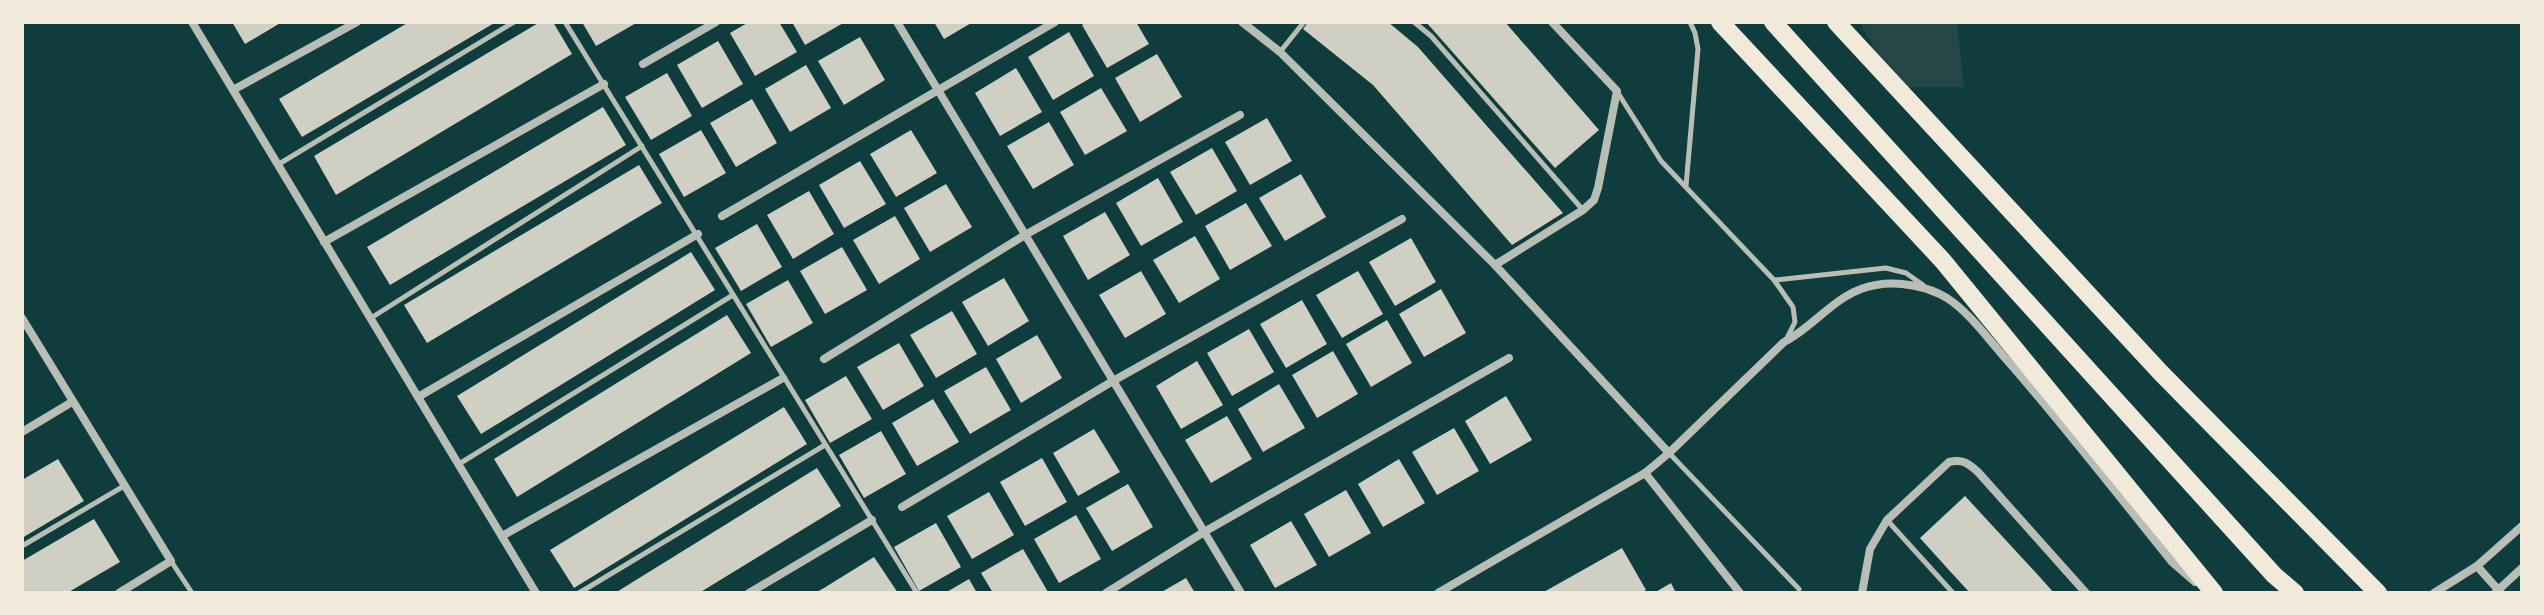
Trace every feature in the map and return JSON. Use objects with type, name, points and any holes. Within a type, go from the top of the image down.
[{"type":"highway","points":[[1720,22],[1943,261],[2214,593]]},
{"type":"highway","points":[[1773,22],[2274,575],[2295,593]]},
{"type":"highway","points":[[1836,22],[2161,373],[2379,592]]},
{"type":"street","points":[[192,22],[536,593]]},
{"type":"street","points":[[233,90],[357,22]]},
{"type":"street","points":[[643,64],[716,22]]},
{"type":"street","points":[[897,22],[1241,593]]},
{"type":"street","points":[[722,216],[1055,22]]},
{"type":"street","points":[[1242,22],[1280,52],[1495,265],[1669,453]]},
{"type":"street","points":[[1495,265],[1583,210],[1597,194],[1617,91],[1552,22]]},
{"type":"street","points":[[324,242],[604,84]]},
{"type":"street","points":[[824,359],[1025,235],[1240,115]]},
{"type":"street","points":[[902,507],[1113,381],[1402,219]]},
{"type":"street","points":[[418,397],[698,234]]},
{"type":"street","points":[[1438,593],[1645,473],[1784,342],[1798,335],[1834,303],[1858,290],[1891,283],[1930,291],[1946,297],[1961,309],[2037,394],[2172,562],[2208,593]]},
{"type":"street","points":[[22,318],[171,561],[119,593]]},
{"type":"street","points":[[1106,593],[1204,532],[1509,358]]},
{"type":"street","points":[[502,536],[783,378]]},
{"type":"street","points":[[22,432],[72,402]]},
{"type":"street","points":[[1862,593],[1870,549],[1887,520],[1949,462],[1960,460],[1968,463],[2086,593]]},
{"type":"street","points":[[1645,473],[1740,593]]},
{"type":"street","points":[[749,593],[872,520]]},
{"type":"street","points":[[2434,593],[2477,566],[2522,526]]},
{"type":"street","points":[[2477,566],[2498,592],[2522,568]]},
{"type":"lane","points":[[278,165],[514,22]]},
{"type":"lane","points":[[565,22],[917,593]]},
{"type":"lane","points":[[1280,52],[1304,22]]},
{"type":"lane","points":[[1414,22],[1461,69],[1583,210]]},
{"type":"lane","points":[[1686,187],[1698,49],[1690,22]]},
{"type":"lane","points":[[1617,91],[1661,161],[1774,280],[1793,307],[1793,328],[1784,342]]},
{"type":"lane","points":[[370,318],[642,146]]},
{"type":"lane","points":[[1774,280],[1886,268],[1906,273],[1930,291]]},
{"type":"lane","points":[[459,465],[734,295]]},
{"type":"lane","points":[[579,593],[825,445]]},
{"type":"lane","points":[[1669,453],[1799,589]]},
{"type":"lane","points":[[22,546],[124,486]]},
{"type":"lane","points":[[1887,520],[1953,593]]},
{"type":"lane","points":[[171,561],[192,593]]},
{"type":"shaded area","points":[[1860,22],[1957,22],[1964,87],[1895,87]]},
{"type":"building","points":[[232,22],[282,22],[245,44]]},
{"type":"building","points":[[409,22],[496,22],[302,137],[279,99]]},
{"type":"building","points":[[540,22],[553,22],[572,54],[336,195],[314,156]]},
{"type":"building","points":[[582,22],[638,22],[596,46]]},
{"type":"building","points":[[749,22],[779,22],[797,52],[755,76],[730,33]]},
{"type":"building","points":[[792,22],[845,22],[805,45]]},
{"type":"building","points":[[934,22],[973,22],[944,39]]},
{"type":"building","points":[[1087,22],[1136,22],[1149,44],[1107,68],[1082,25]]},
{"type":"building","points":[[1308,22],[1388,22],[1418,47],[1563,213],[1512,245],[1373,85],[1303,29]]},
{"type":"building","points":[[1426,22],[1505,22],[1599,130],[1555,168]]},
{"type":"building","points":[[1069,32],[1094,76],[1053,100],[1028,57]]},
{"type":"building","points":[[860,37],[885,80],[844,105],[818,61]]},
{"type":"building","points":[[718,41],[743,84],[702,108],[677,65]]},
{"type":"building","points":[[1157,54],[1182,97],[1140,122],[1115,78]]},
{"type":"building","points":[[806,65],[831,108],[790,132],[765,89]]},
{"type":"building","points":[[1016,68],[1042,112],[1000,136],[975,93]]},
{"type":"building","points":[[667,73],[692,116],[651,140],[625,97]]},
{"type":"building","points":[[1101,88],[1127,131],[1085,155],[1060,112]]},
{"type":"building","points":[[752,99],[777,143],[736,167],[710,123]]},
{"type":"building","points":[[603,107],[626,145],[390,285],[367,247]]},
{"type":"building","points":[[1267,118],[1292,161],[1250,185],[1225,142]]},
{"type":"building","points":[[1049,122],[1074,165],[1033,189],[1007,146]]},
{"type":"building","points":[[701,130],[726,173],[684,197],[659,154]]},
{"type":"building","points":[[911,130],[937,173],[896,197],[870,154]]},
{"type":"building","points":[[1212,148],[1237,191],[1196,215],[1170,172]]},
{"type":"building","points":[[860,161],[886,204],[844,228],[819,185]]},
{"type":"building","points":[[639,165],[662,203],[427,343],[404,305]]},
{"type":"building","points":[[1301,174],[1326,217],[1285,241],[1259,198]]},
{"type":"building","points":[[1158,178],[1183,222],[1141,246],[1116,203]]},
{"type":"building","points":[[946,184],[972,227],[930,252],[904,208]]},
{"type":"building","points":[[809,191],[834,234],[793,259],[767,215]]},
{"type":"building","points":[[1246,203],[1272,246],[1230,270],[1205,226]]},
{"type":"building","points":[[1105,212],[1130,255],[1088,280],[1063,236]]},
{"type":"building","points":[[895,216],[920,259],[879,284],[853,240]]},
{"type":"building","points":[[757,224],[782,267],[741,291],[715,248]]},
{"type":"building","points":[[1195,236],[1220,279],[1179,303],[1153,260]]},
{"type":"building","points":[[1411,238],[1436,282],[1395,306],[1369,262]]},
{"type":"building","points":[[842,247],[867,290],[825,314],[800,271]]},
{"type":"building","points":[[691,252],[715,290],[481,434],[457,396]]},
{"type":"building","points":[[1141,271],[1166,314],[1125,338],[1099,295]]},
{"type":"building","points":[[1358,271],[1383,314],[1342,338],[1316,295]]},
{"type":"building","points":[[1004,278],[1029,321],[988,346],[962,302]]},
{"type":"building","points":[[788,280],[813,323],[771,347],[746,304]]},
{"type":"building","points":[[1441,289],[1466,333],[1424,357],[1399,314]]},
{"type":"building","points":[[1302,300],[1327,344],[1286,368],[1260,324]]},
{"type":"building","points":[[952,311],[977,354],[936,378],[910,335]]},
{"type":"building","points":[[727,315],[751,353],[517,497],[494,459]]},
{"type":"building","points":[[1387,320],[1412,363],[1371,387],[1346,344]]},
{"type":"building","points":[[1249,329],[1274,372],[1232,396],[1207,353]]},
{"type":"building","points":[[1037,335],[1062,378],[1021,403],[996,359]]},
{"type":"building","points":[[899,343],[924,386],[883,410],[857,367]]},
{"type":"building","points":[[1333,351],[1358,394],[1317,418],[1292,375]]},
{"type":"building","points":[[1197,361],[1223,405],[1181,429],[1156,386]]},
{"type":"building","points":[[986,367],[1011,410],[970,434],[944,391]]},
{"type":"building","points":[[846,376],[872,419],[830,443],[805,400]]},
{"type":"building","points":[[1279,384],[1305,428],[1263,452],[1238,409]]},
{"type":"building","points":[[1506,396],[1532,440],[1490,464],[1465,421]]},
{"type":"building","points":[[933,399],[959,442],[917,466],[892,423]]},
{"type":"building","points":[[784,407],[807,444],[574,588],[550,550]]},
{"type":"building","points":[[1227,416],[1252,459],[1211,483],[1185,440]]},
{"type":"building","points":[[1454,428],[1479,471],[1437,495],[1412,452]]},
{"type":"building","points":[[1094,429],[1120,472],[1078,496],[1053,453]]},
{"type":"building","points":[[881,431],[906,474],[864,498],[839,455]]},
{"type":"building","points":[[1042,458],[1067,502],[1025,526],[1000,482]]},
{"type":"building","points":[[58,459],[84,501],[22,538],[22,480]]},
{"type":"building","points":[[1399,459],[1425,503],[1383,527],[1358,484]]},
{"type":"building","points":[[817,468],[841,506],[699,593],[615,593]]},
{"type":"building","points":[[1128,484],[1153,527],[1112,551],[1086,508]]},
{"type":"building","points":[[1346,490],[1371,533],[1329,557],[1304,514]]},
{"type":"building","points":[[989,492],[1014,535],[972,559],[947,516]]},
{"type":"building","points":[[1965,496],[2054,593],[1970,593],[1920,538]]},
{"type":"building","points":[[1076,515],[1101,559],[1059,583],[1034,539]]},
{"type":"building","points":[[94,519],[120,562],[67,593],[22,593],[22,561]]},
{"type":"building","points":[[1291,521],[1317,565],[1275,588],[1250,545]]},
{"type":"building","points":[[936,523],[961,567],[919,591],[894,547]]},
{"type":"building","points":[[1622,548],[1646,590],[1640,593],[1542,593]]},
{"type":"building","points":[[1023,549],[1048,592],[993,593],[981,573]]},
{"type":"building","points":[[874,557],[898,593],[815,593],[824,588]]},
{"type":"building","points":[[1186,578],[1195,593],[1160,593],[1165,590]]},
{"type":"building","points":[[969,579],[977,593],[945,593]]},
{"type":"building","points":[[1671,583],[1676,593],[1654,593]]}]
